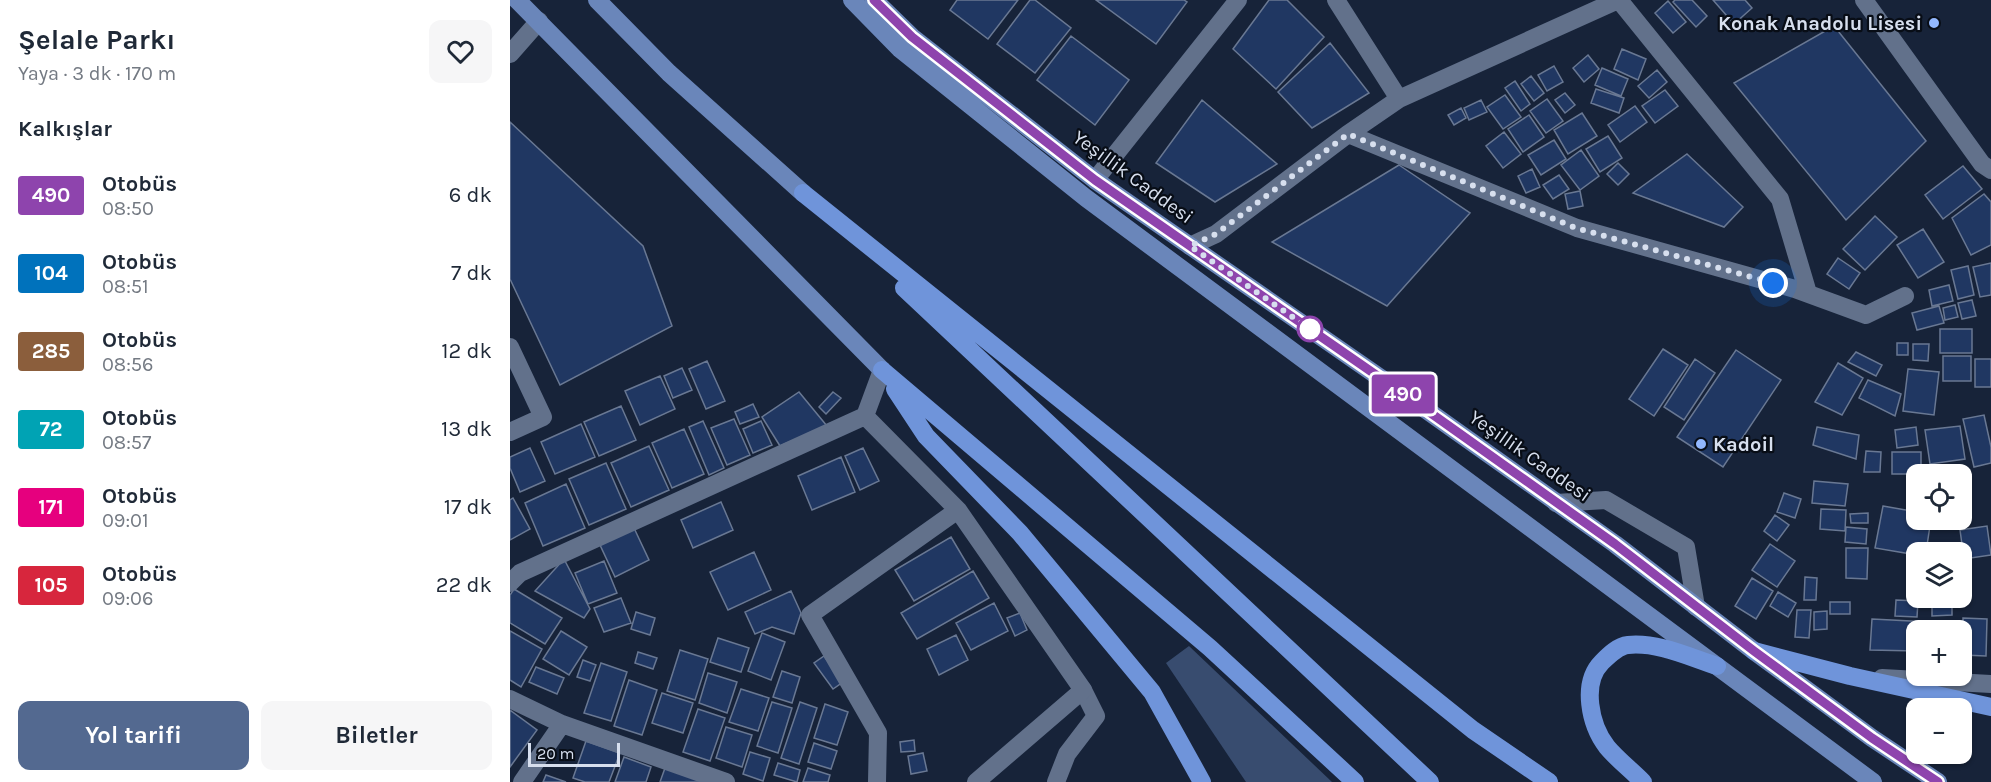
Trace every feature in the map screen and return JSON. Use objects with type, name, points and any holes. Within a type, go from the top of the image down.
[{"type":"highway","points":[[803,193],[1430,782]]},
{"type":"highway","points":[[803,193],[1473,730],[1549,782]]},
{"type":"highway","points":[[882,370],[926,436],[1020,533],[1152,692],[1202,782]]},
{"type":"highway","points":[[882,370],[1210,648],[1355,782]]},
{"type":"highway","points":[[1643,782],[1606,746],[1591,717],[1590,690],[1595,668],[1610,653],[1626,645],[1654,646],[1717,666]]},
{"type":"highway","points":[[1754,651],[1850,676],[1991,707]]},
{"type":"main road","points":[[517,0],[882,370]]},
{"type":"main road","points":[[597,0],[669,73],[803,193]]},
{"type":"main road","points":[[852,0],[900,49],[1086,198],[1873,782]]},
{"type":"main road","name":"Yeşillik Caddesi","points":[[874,0],[912,37],[1095,180],[1615,544],[1872,738],[1938,782]]},
{"type":"street","points":[[1095,180],[1238,0]]},
{"type":"street","points":[[1336,0],[1399,99]]},
{"type":"street","points":[[1190,246],[1216,234],[1348,134],[1399,99],[1619,0],[1780,199],[1808,293]]},
{"type":"street","points":[[1864,0],[1982,164],[1991,170]]},
{"type":"street","points":[[510,54],[539,21]]},
{"type":"street","points":[[1348,134],[1576,228],[1808,293],[1866,315],[1905,296]]},
{"type":"street","points":[[510,347],[543,417],[510,432]]},
{"type":"street","points":[[510,583],[520,573],[865,416],[882,370]]},
{"type":"street","points":[[865,416],[958,510],[1083,690],[1096,716],[1067,754],[1056,782]]},
{"type":"street","points":[[1557,503],[1606,500],[1686,547],[1696,607]]},
{"type":"street","points":[[877,782],[878,734],[810,615],[958,510]]},
{"type":"street","points":[[1850,676],[1991,684]]},
{"type":"street","points":[[976,782],[1083,690]]},
{"type":"street","points":[[510,699],[562,724],[720,781]]},
{"type":"street","points":[[522,782],[562,724]]},
{"type":"shaded area","points":[[1189,646],[1332,782],[1246,782],[1166,663]]},
{"type":"building","points":[[957,0],[1018,0],[988,39],[950,10]]},
{"type":"building","points":[[1030,0],[1035,0],[1071,28],[1035,73],[997,44]]},
{"type":"building","points":[[1096,0],[1184,0],[1187,2],[1156,44]]},
{"type":"building","points":[[1269,0],[1287,0],[1324,37],[1276,89],[1233,49]]},
{"type":"building","points":[[1692,0],[1707,16],[1696,27],[1673,2]]},
{"type":"building","points":[[1713,0],[1745,0],[1752,8],[1734,24]]},
{"type":"building","points":[[1668,1],[1686,22],[1673,33],[1655,13]]},
{"type":"building","points":[[1834,26],[1926,141],[1846,220],[1734,83]]},
{"type":"building","points":[[1071,36],[1129,80],[1095,125],[1037,80]]},
{"type":"building","points":[[1330,43],[1369,93],[1312,128],[1278,92]]},
{"type":"building","points":[[1622,49],[1646,59],[1638,80],[1614,69]]},
{"type":"building","points":[[1588,55],[1599,69],[1584,82],[1573,68]]},
{"type":"building","points":[[1554,66],[1563,82],[1547,91],[1538,75]]},
{"type":"building","points":[[1602,68],[1628,79],[1621,96],[1595,85]]},
{"type":"building","points":[[1657,70],[1667,82],[1649,98],[1638,86]]},
{"type":"building","points":[[1531,76],[1544,93],[1534,101],[1521,84]]},
{"type":"building","points":[[1515,81],[1530,104],[1521,111],[1505,88]]},
{"type":"building","points":[[1596,89],[1624,98],[1619,113],[1591,103]]},
{"type":"building","points":[[1665,90],[1678,106],[1655,123],[1642,106]]},
{"type":"building","points":[[1565,93],[1575,105],[1565,113],[1555,100]]},
{"type":"building","points":[[1505,95],[1521,117],[1503,129],[1487,107]]},
{"type":"building","points":[[1547,99],[1563,121],[1546,133],[1530,111]]},
{"type":"building","points":[[1202,100],[1277,164],[1215,202],[1156,163]]},
{"type":"building","points":[[1481,100],[1487,112],[1469,120],[1464,108]]},
{"type":"building","points":[[1635,106],[1647,122],[1620,142],[1608,125]]},
{"type":"building","points":[[1461,108],[1466,118],[1454,125],[1448,115]]},
{"type":"building","points":[[1582,113],[1597,136],[1568,154],[1554,130]]},
{"type":"building","points":[[1529,115],[1544,137],[1523,152],[1508,129]]},
{"type":"building","points":[[510,122],[643,246],[672,326],[560,385],[510,279]]},
{"type":"building","points":[[1504,132],[1521,154],[1503,168],[1486,146]]},
{"type":"building","points":[[1608,136],[1622,158],[1600,172],[1586,149]]},
{"type":"building","points":[[1554,140],[1566,159],[1541,175],[1528,155]]},
{"type":"building","points":[[1581,150],[1599,176],[1580,190],[1561,165]]},
{"type":"building","points":[[1687,154],[1743,207],[1724,227],[1633,193]]},
{"type":"building","points":[[1618,163],[1629,174],[1618,185],[1607,174]]},
{"type":"building","points":[[1399,165],[1470,213],[1387,306],[1272,242]]},
{"type":"building","points":[[1963,166],[1982,189],[1943,219],[1925,195]]},
{"type":"building","points":[[1532,169],[1540,187],[1526,193],[1518,176]]},
{"type":"building","points":[[1559,175],[1569,189],[1553,199],[1543,185]]},
{"type":"building","points":[[1580,191],[1583,206],[1568,209],[1565,194]]},
{"type":"building","points":[[1984,194],[1991,202],[1991,245],[1971,255],[1952,218]]},
{"type":"building","points":[[1875,216],[1897,237],[1865,270],[1843,249]]},
{"type":"building","points":[[1923,229],[1944,262],[1918,278],[1897,245]]},
{"type":"building","points":[[1838,258],[1860,273],[1849,289],[1827,274]]},
{"type":"building","points":[[1991,263],[1991,295],[1980,297],[1973,267]]},
{"type":"building","points":[[1968,266],[1974,295],[1958,299],[1951,270]]},
{"type":"building","points":[[1949,285],[1953,301],[1932,306],[1929,290]]},
{"type":"building","points":[[1972,300],[1976,316],[1962,319],[1958,303]]},
{"type":"building","points":[[1955,305],[1958,317],[1945,320],[1943,308]]},
{"type":"building","points":[[1939,306],[1944,323],[1917,330],[1912,313]]},
{"type":"building","points":[[1940,329],[1972,329],[1972,353],[1940,353]]},
{"type":"building","points":[[1897,343],[1908,343],[1908,355],[1897,355]]},
{"type":"building","points":[[1913,344],[1929,344],[1928,361],[1913,360]]},
{"type":"building","points":[[1663,349],[1688,365],[1654,416],[1629,399]]},
{"type":"building","points":[[1736,350],[1781,380],[1723,467],[1677,437]]},
{"type":"building","points":[[1856,352],[1882,365],[1876,376],[1848,362]]},
{"type":"building","points":[[1943,356],[1971,356],[1971,381],[1943,381]]},
{"type":"building","points":[[1695,359],[1715,373],[1684,420],[1664,407]]},
{"type":"building","points":[[1975,359],[1991,359],[1991,387],[1975,387]]},
{"type":"building","points":[[707,361],[725,401],[706,409],[689,369]]},
{"type":"building","points":[[1838,363],[1863,378],[1842,415],[1815,402]]},
{"type":"building","points":[[682,368],[692,390],[673,398],[664,376]]},
{"type":"building","points":[[1908,369],[1939,372],[1934,415],[1903,411]]},
{"type":"building","points":[[660,376],[675,409],[640,425],[625,391]]},
{"type":"building","points":[[1868,380],[1901,394],[1895,416],[1859,398]]},
{"type":"building","points":[[799,392],[827,426],[780,446],[762,417]]},
{"type":"building","points":[[833,392],[841,398],[826,414],[819,407]]},
{"type":"building","points":[[753,404],[759,417],[740,424],[735,412]]},
{"type":"building","points":[[621,406],[636,440],[599,456],[584,422]]},
{"type":"building","points":[[1984,415],[1991,447],[1991,463],[1974,467],[1963,419]]},
{"type":"building","points":[[734,419],[750,455],[727,465],[711,428]]},
{"type":"building","points":[[703,421],[724,468],[709,475],[689,427]]},
{"type":"building","points":[[761,421],[772,445],[753,453],[743,429]]},
{"type":"building","points":[[581,424],[595,457],[555,474],[541,442]]},
{"type":"building","points":[[1960,426],[1965,459],[1930,464],[1925,430]]},
{"type":"building","points":[[1817,427],[1859,435],[1856,459],[1813,445]]},
{"type":"building","points":[[1916,427],[1918,445],[1897,448],[1895,430]]},
{"type":"building","points":[[684,429],[704,474],[672,488],[652,443]]},
{"type":"building","points":[[649,446],[669,490],[631,507],[611,463]]},
{"type":"building","points":[[530,448],[545,481],[520,492],[510,468],[510,457]]},
{"type":"building","points":[[863,448],[879,481],[860,490],[845,456]]},
{"type":"building","points":[[1866,451],[1881,452],[1880,472],[1864,472]]},
{"type":"building","points":[[1892,452],[1921,452],[1921,464],[1906,464],[1906,474],[1892,474]]},
{"type":"building","points":[[841,457],[855,492],[812,510],[798,476]]},
{"type":"building","points":[[606,463],[626,509],[589,525],[569,479]]},
{"type":"building","points":[[1814,481],[1848,484],[1845,506],[1812,503]]},
{"type":"building","points":[[566,484],[585,528],[543,546],[525,503]]},
{"type":"building","points":[[1784,493],[1801,499],[1795,518],[1777,512]]},
{"type":"building","points":[[513,498],[530,529],[510,540],[510,500]]},
{"type":"building","points":[[721,502],[733,530],[693,548],[681,520]]},
{"type":"building","points":[[1883,506],[1906,510],[1906,530],[1929,530],[1928,542],[1906,542],[1906,553],[1875,548]]},
{"type":"building","points":[[1821,509],[1846,510],[1845,531],[1820,529]]},
{"type":"building","points":[[1868,513],[1868,523],[1851,523],[1850,514]]},
{"type":"building","points":[[1775,515],[1789,525],[1777,541],[1764,531]]},
{"type":"building","points":[[1987,526],[1991,555],[1972,558],[1972,542],[1962,542],[1960,530]]},
{"type":"building","points":[[1846,527],[1867,529],[1866,544],[1845,542]]},
{"type":"building","points":[[634,528],[649,560],[615,577],[600,545]]},
{"type":"building","points":[[951,537],[970,569],[914,601],[895,570]]},
{"type":"building","points":[[1770,544],[1795,561],[1777,587],[1752,570]]},
{"type":"building","points":[[1846,548],[1868,548],[1867,579],[1846,578]]},
{"type":"building","points":[[754,552],[771,590],[728,610],[710,572]]},
{"type":"building","points":[[564,559],[590,609],[584,618],[535,591]]},
{"type":"building","points":[[604,561],[617,593],[588,604],[575,573]]},
{"type":"building","points":[[973,571],[989,598],[917,639],[901,613]]},
{"type":"building","points":[[1805,577],[1817,578],[1816,600],[1804,600]]},
{"type":"building","points":[[1752,578],[1773,591],[1756,619],[1735,606]]},
{"type":"building","points":[[514,589],[562,618],[545,644],[510,623],[510,595]]},
{"type":"building","points":[[791,591],[801,613],[794,634],[772,627],[755,634],[745,612]]},
{"type":"building","points":[[1778,592],[1796,603],[1788,617],[1770,606]]},
{"type":"building","points":[[621,598],[631,623],[604,632],[594,608]]},
{"type":"building","points":[[1896,600],[1906,600],[1906,608],[1918,608],[1917,617],[1895,616]]},
{"type":"building","points":[[1830,602],[1850,602],[1850,614],[1830,614]]},
{"type":"building","points":[[994,603],[1008,631],[971,650],[956,623]]},
{"type":"building","points":[[1932,608],[1952,608],[1952,615],[1932,616]]},
{"type":"building","points":[[1797,610],[1811,610],[1809,638],[1795,637]]},
{"type":"building","points":[[1827,611],[1827,629],[1814,630],[1814,612]]},
{"type":"building","points":[[636,612],[655,618],[650,635],[631,629]]},
{"type":"building","points":[[1020,613],[1027,630],[1015,636],[1007,618]]},
{"type":"building","points":[[1963,618],[1987,619],[1986,656],[1972,655],[1972,620],[1963,620]]},
{"type":"building","points":[[1872,619],[1906,621],[1906,651],[1870,650]]},
{"type":"building","points":[[510,631],[542,649],[521,687],[510,680]]},
{"type":"building","points":[[561,631],[587,647],[569,675],[543,659]]},
{"type":"building","points":[[762,633],[785,642],[771,680],[748,671]]},
{"type":"building","points":[[956,635],[968,660],[939,675],[927,649]]},
{"type":"building","points":[[718,638],[749,648],[741,672],[710,662]]},
{"type":"building","points":[[680,650],[708,659],[695,700],[667,691]]},
{"type":"building","points":[[638,652],[657,658],[653,669],[635,663]]},
{"type":"building","points":[[824,656],[843,682],[833,689],[814,663]]},
{"type":"building","points":[[583,660],[596,665],[590,681],[577,677]]},
{"type":"building","points":[[601,663],[627,672],[611,721],[584,713]]},
{"type":"building","points":[[536,667],[564,678],[557,694],[529,682]]},
{"type":"building","points":[[782,671],[800,677],[792,703],[773,697]]},
{"type":"building","points":[[708,673],[737,682],[727,713],[699,703]]},
{"type":"building","points":[[629,680],[657,690],[642,735],[614,726]]},
{"type":"building","points":[[741,689],[769,698],[758,731],[729,722]]},
{"type":"building","points":[[662,693],[693,703],[683,733],[652,723]]},
{"type":"building","points":[[772,702],[792,708],[778,753],[757,746]]},
{"type":"building","points":[[800,702],[817,708],[799,764],[781,758]]},
{"type":"building","points":[[825,704],[848,712],[837,745],[814,738]]},
{"type":"building","points":[[698,709],[725,718],[710,761],[683,752]]},
{"type":"building","points":[[510,710],[537,730],[510,767]]},
{"type":"building","points":[[726,727],[752,735],[742,767],[716,758]]},
{"type":"building","points":[[914,740],[915,751],[901,752],[900,742]]},
{"type":"building","points":[[586,741],[620,753],[609,782],[585,782],[573,778]]},
{"type":"building","points":[[814,743],[837,751],[831,769],[808,762]]},
{"type":"building","points":[[750,752],[770,758],[763,781],[743,774]]},
{"type":"building","points":[[923,753],[927,771],[911,774],[908,756]]},
{"type":"building","points":[[624,757],[651,767],[646,782],[615,782]]},
{"type":"building","points":[[778,763],[800,770],[797,782],[774,775]]},
{"type":"building","points":[[665,768],[705,782],[660,782]]},
{"type":"building","points":[[808,768],[830,775],[828,782],[803,782]]},
{"type":"building","points":[[546,775],[566,782],[543,782]]},
{"type":"bus line","name":"490","points":[[874,0],[912,37],[1095,180],[1615,544],[1872,738],[1938,782]]},
{"type":"place","name":"Konak Anadolu Lisesi","points":[[1934,23]]},
{"type":"place","name":"Kadoil","points":[[1701,444]]},
{"type":"route","points":[[1310,329],[1190,246],[1216,234],[1348,134],[1576,228],[1773,283]]}]
